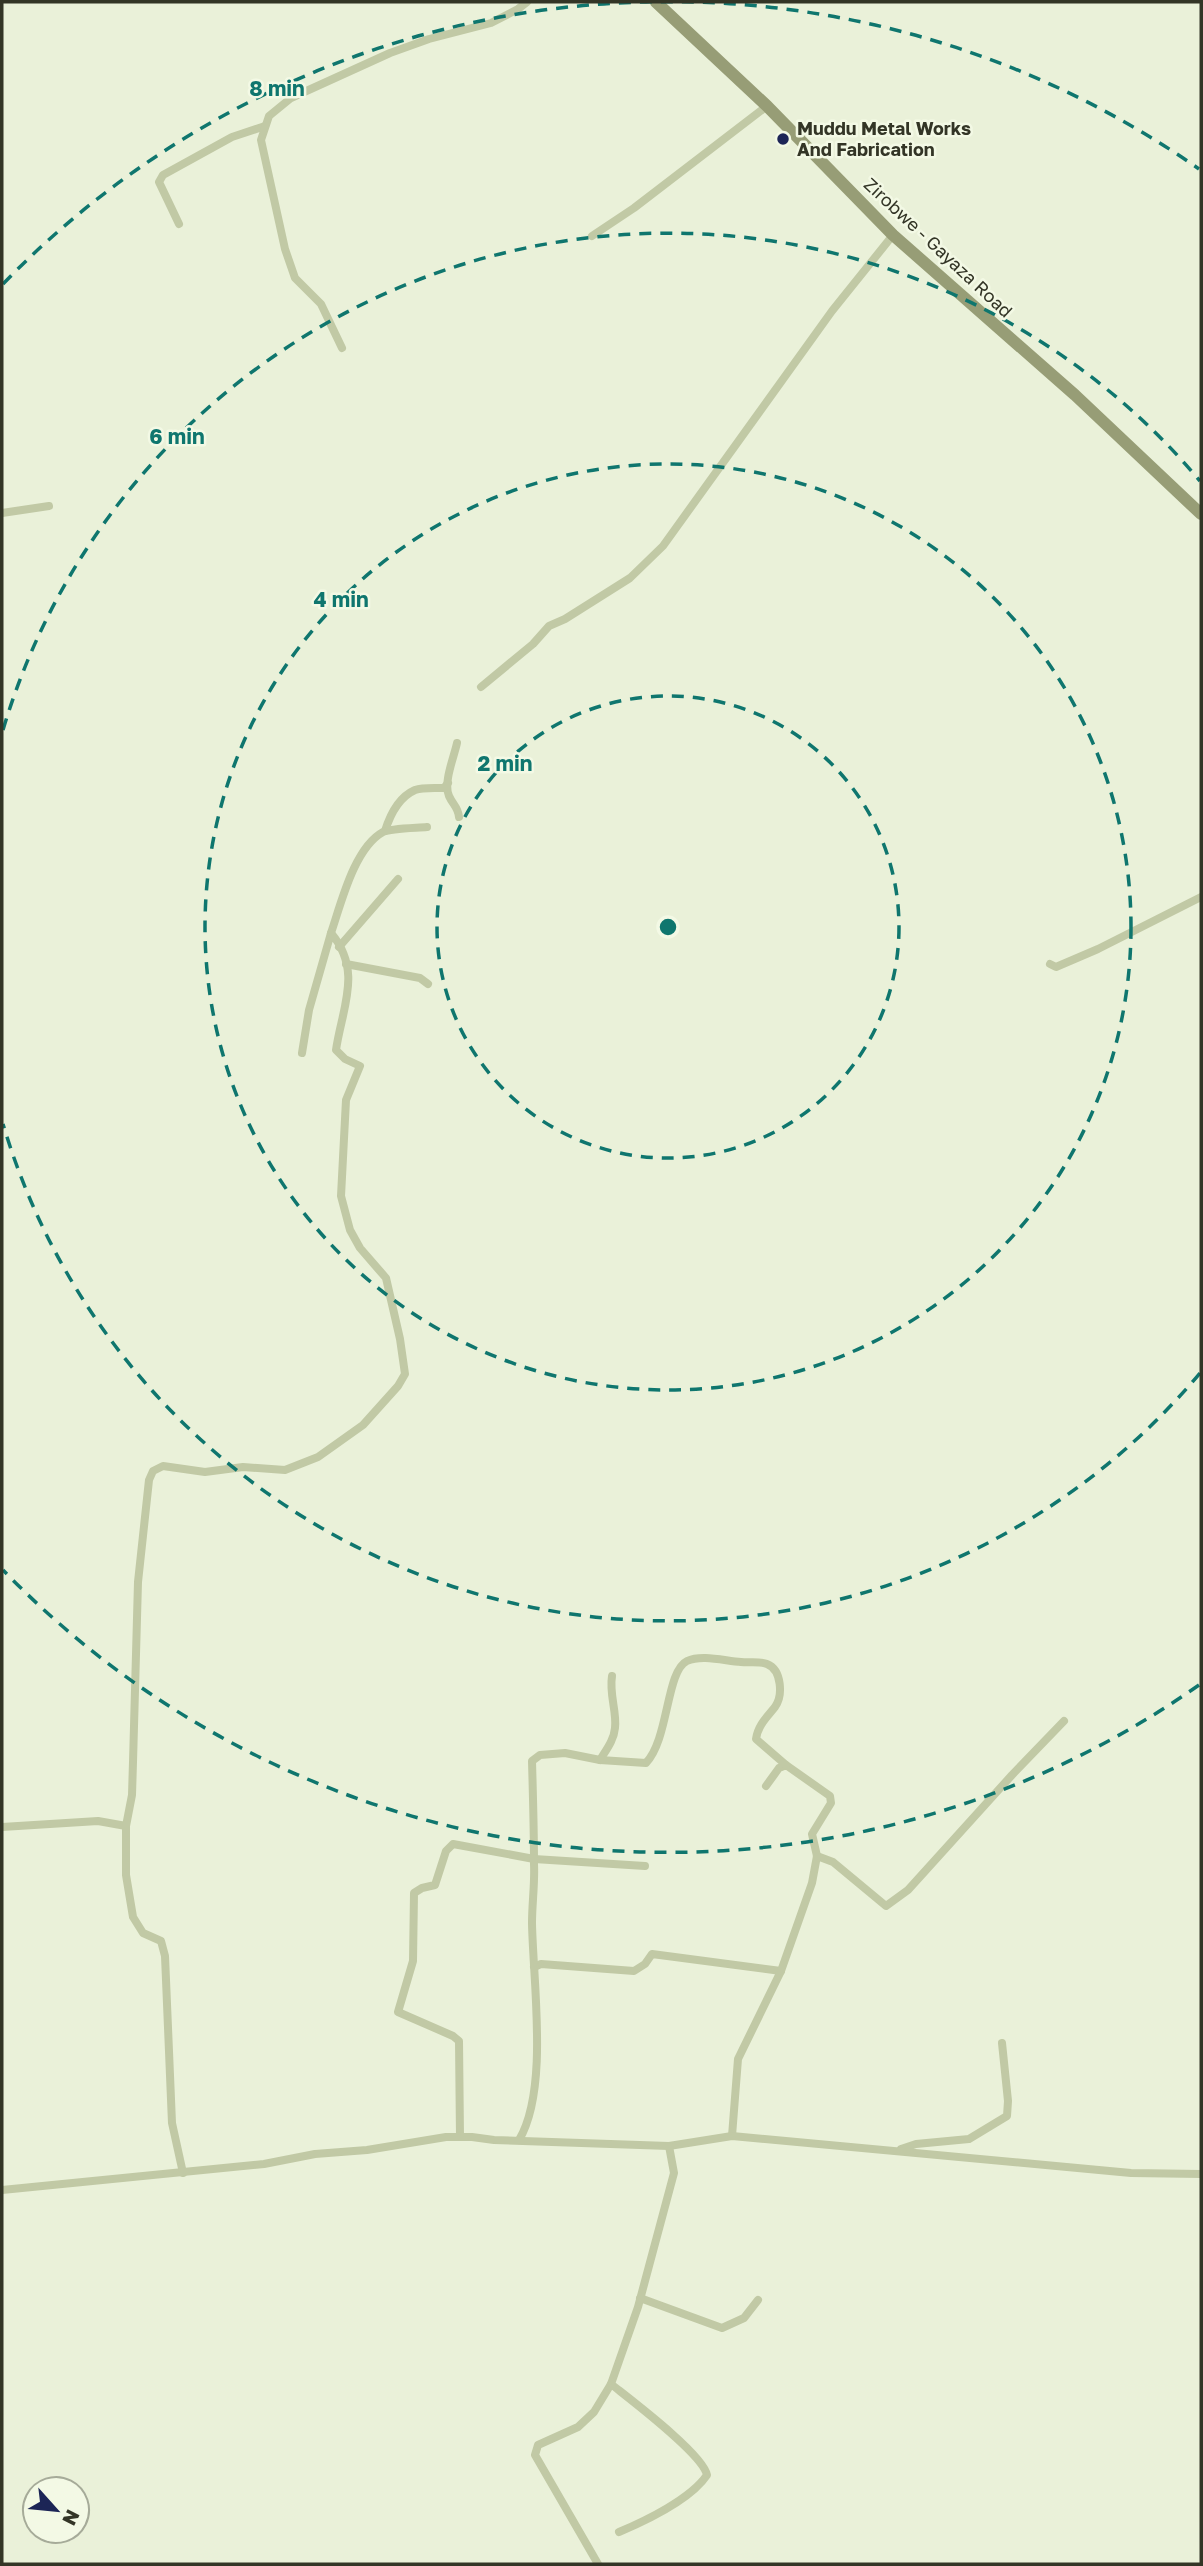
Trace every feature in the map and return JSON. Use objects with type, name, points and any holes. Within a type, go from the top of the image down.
[{"type":"street","points":[[342,348],[321,304],[295,278],[285,249],[261,140],[264,126],[274,111],[291,98],[429,39],[491,23],[527,2]]},
{"type":"street","name":"Zirobwe - Gayaza Road","points":[[656,2],[767,106],[893,235],[1075,396],[1201,514]]},
{"type":"street","points":[[592,236],[624,216],[767,106]]},
{"type":"street","points":[[179,224],[159,182],[163,175],[232,136],[264,126]]},
{"type":"street","points":[[481,687],[549,626],[630,578],[663,546],[771,393],[893,235]]},
{"type":"street","points":[[2,513],[49,506]]},
{"type":"street","points":[[457,743],[448,795],[458,808],[459,817]]},
{"type":"street","points":[[302,1054],[309,1010],[331,933],[360,855],[385,831],[389,818],[403,798],[417,789],[444,788],[448,783]]},
{"type":"street","points":[[385,831],[427,827]]},
{"type":"street","points":[[340,947],[398,879]]},
{"type":"street","points":[[1050,964],[1056,967],[1087,954],[1201,897]]},
{"type":"street","points":[[183,2173],[172,2123],[165,1956],[161,1941],[143,1933],[133,1917],[126,1875],[126,1826],[132,1784],[138,1582],[149,1480],[153,1471],[163,1465],[205,1472],[243,1467],[285,1469],[318,1457],[363,1426],[405,1374],[386,1278],[360,1248],[350,1230],[341,1196],[346,1100],[360,1066],[345,1059],[336,1050],[348,1005],[350,983],[340,947],[331,933]]},
{"type":"street","points":[[346,964],[390,970],[420,978],[428,984]]},
{"type":"street","points":[[519,2140],[528,2124],[534,2097],[537,2010],[532,1922],[532,1762],[540,1755],[565,1753],[600,1760],[646,1763],[652,1757],[662,1734],[673,1679],[678,1668],[688,1661],[707,1659],[766,1663],[774,1669],[780,1688],[777,1705],[757,1731],[755,1738],[786,1765],[830,1796],[831,1802],[812,1834],[817,1856],[812,1883],[781,1970],[738,2059],[732,2136]]},
{"type":"street","points":[[600,1760],[612,1740],[615,1727],[611,1695],[612,1676]]},
{"type":"street","points":[[817,1856],[834,1862],[886,1906],[908,1890],[1064,1721]]},
{"type":"street","points":[[766,1786],[779,1768],[786,1765]]},
{"type":"street","points":[[2,1827],[98,1821],[126,1826]]},
{"type":"street","points":[[460,2137],[459,2041],[398,2012],[413,1961],[414,1893],[435,1885],[446,1850],[453,1844],[534,1859],[645,1866]]},
{"type":"street","points":[[534,1967],[541,1964],[634,1970],[645,1964],[652,1954],[781,1970]]},
{"type":"street","points":[[898,2150],[916,2144],[969,2139],[1007,2116],[1002,2042]]},
{"type":"street","points":[[2,2190],[264,2164],[315,2154],[460,2137],[668,2146],[732,2136],[1130,2174],[1201,2174]]},
{"type":"street","points":[[598,2564],[535,2455],[538,2445],[578,2427],[594,2412],[611,2384],[640,2298],[674,2173],[673,2157],[668,2146]]},
{"type":"street","points":[[640,2298],[722,2328],[744,2318],[758,2300]]},
{"type":"street","points":[[611,2384],[691,2452],[705,2467],[707,2475],[674,2502],[619,2532]]},
{"type":"place","name":"Muddu Metal Works And Fabrication","points":[[783,139]]}]
